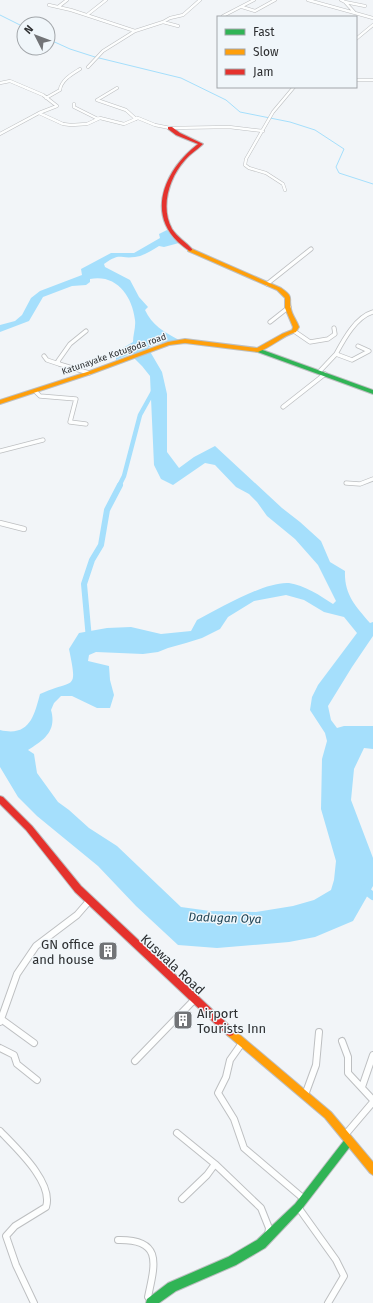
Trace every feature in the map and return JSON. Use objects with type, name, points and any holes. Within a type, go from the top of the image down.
[{"type":"street","points":[[58,7],[67,0]]},
{"type":"street","points":[[87,15],[106,0]]},
{"type":"street","points":[[88,67],[108,47],[135,31],[183,14],[200,0]]},
{"type":"street","points":[[223,16],[254,0]]},
{"type":"street","points":[[242,7],[255,11],[276,0]]},
{"type":"street","points":[[308,0],[373,18]]},
{"type":"street","points":[[341,0],[365,6]]},
{"type":"street","points":[[345,2],[355,13]]},
{"type":"street","points":[[49,5],[87,15],[135,31]]},
{"type":"street","points":[[163,22],[178,26]]},
{"type":"street","points":[[357,38],[373,25]]},
{"type":"street","points":[[366,32],[373,33]]},
{"type":"street","points":[[46,98],[58,92],[68,76],[80,69]]},
{"type":"street","points":[[0,83],[10,80],[46,98],[57,106],[39,113],[0,134]]},
{"type":"street","points":[[357,80],[373,80]]},
{"type":"street","points":[[117,88],[97,100],[126,110],[136,119]]},
{"type":"street","points":[[285,190],[283,184],[274,180],[263,171],[247,168],[245,165],[246,159],[271,118],[273,112],[293,88]]},
{"type":"street","points":[[74,104],[74,107],[98,119],[119,124],[124,124],[138,118],[155,125],[170,128],[229,127],[263,131]]},
{"type":"street","points":[[39,113],[63,124],[71,125],[87,124],[98,119]]},
{"type":"street","points":[[170,128],[178,134],[201,144],[188,153],[174,170],[165,192],[165,211],[169,228],[190,250],[287,293],[290,300],[288,310],[294,319],[296,327],[294,331]]},
{"type":"street","points":[[267,284],[311,249]]},
{"type":"street","points":[[270,322],[289,307]]},
{"type":"street","points":[[283,407],[322,373],[336,354],[342,342],[366,314],[373,312]]},
{"type":"street","points":[[256,350],[265,348],[276,341],[285,332],[294,331],[310,342],[328,339],[335,334],[334,328]]},
{"type":"street","points":[[59,364],[58,361],[64,351],[75,339],[86,331]]},
{"type":"street","name":"Katunayake Kotugoda road","points":[[0,402],[89,373],[168,344],[185,341],[256,350],[373,392]]},
{"type":"street","points":[[336,354],[352,360],[369,350],[358,346]]},
{"type":"street","points":[[44,356],[47,360],[89,373]]},
{"type":"street","points":[[35,391],[40,396],[76,399],[70,422],[86,424]]},
{"type":"street","points":[[0,451],[15,448],[29,442],[43,440]]},
{"type":"street","points":[[346,483],[354,485],[373,479]]},
{"type":"street","points":[[0,523],[24,530]]},
{"type":"street","name":"Kuswala Road","points":[[0,799],[29,828],[60,868],[90,900],[194,1000],[242,1043],[328,1115],[373,1170]]},
{"type":"street","points":[[34,1043],[0,1020],[17,974],[36,946],[77,915],[90,900]]},
{"type":"street","points":[[135,1061],[194,1000]]},
{"type":"street","points":[[305,1095],[311,1081],[320,1050],[319,1032]]},
{"type":"street","points":[[118,1240],[139,1241],[149,1246],[154,1256],[148,1297],[151,1302],[172,1287],[232,1261],[261,1244],[298,1207],[373,1101],[348,1073],[348,1057],[342,1041]]},
{"type":"street","points":[[242,1043],[230,1060],[226,1077],[218,1093],[221,1101],[236,1123],[239,1139],[244,1148],[304,1199]]},
{"type":"street","points":[[0,1048],[14,1055],[17,1064],[37,1080]]},
{"type":"street","points":[[362,1087],[373,1055]]},
{"type":"street","points":[[0,1131],[32,1165],[44,1187],[48,1201],[46,1207],[15,1226],[6,1236],[16,1265],[34,1303]]},
{"type":"street","points":[[177,1133],[215,1164],[261,1208],[269,1228],[268,1237]]},
{"type":"street","points":[[182,1199],[207,1175],[215,1164]]},
{"type":"street","points":[[298,1207],[336,1260],[344,1276],[328,1303]]},
{"type":"water","name":"Dadugan Oya","points":[[167,230],[179,243],[164,247],[159,246],[148,253],[138,256],[117,257],[104,264],[105,267],[130,280],[139,297],[148,307],[145,310],[151,320],[163,331],[179,340],[155,344],[148,348],[162,372],[167,394],[167,452],[179,468],[194,457],[215,446],[282,508],[321,541],[330,562],[345,571],[346,586],[355,605],[370,623],[373,622],[373,636],[328,706],[331,720],[337,728],[344,726],[373,726],[373,749],[364,748],[354,769],[351,800],[373,858],[373,886],[353,921],[315,937],[289,942],[217,948],[178,945],[136,906],[98,866],[37,816],[18,797],[0,767],[0,730],[18,731],[24,728],[32,717],[40,694],[71,682],[73,672],[69,649],[79,633],[107,628],[131,627],[161,634],[191,631],[197,620],[255,591],[279,584],[295,584],[312,591],[333,604],[336,601],[318,565],[295,539],[267,516],[249,494],[236,487],[215,465],[205,463],[173,485],[161,479],[154,465],[150,376],[130,354],[116,360],[116,352],[133,342],[135,323],[130,302],[121,288],[115,283],[99,278],[90,279],[90,282],[86,285],[72,286],[43,297],[29,321],[0,332],[0,325],[15,321],[22,315],[31,298],[40,291],[82,275],[81,269],[111,253],[134,253],[160,238],[159,234]],"holes":[[[286,595],[304,600],[324,612],[344,617],[357,633],[318,685],[312,697],[310,710],[325,733],[327,741],[322,759],[321,809],[336,861],[334,880],[331,890],[314,900],[293,906],[256,912],[210,911],[181,907],[117,846],[89,828],[58,802],[37,773],[34,754],[28,750],[48,734],[52,724],[51,710],[54,703],[61,696],[72,696],[97,708],[110,708],[114,695],[110,680],[109,666],[88,661],[89,655],[96,652],[143,654],[158,652],[202,638],[220,629],[228,617],[254,601]]]},
{"type":"waterway","points":[[0,15],[16,23]]},
{"type":"waterway","points":[[56,43],[95,57],[181,78],[226,100],[240,112],[290,122],[315,130],[344,149],[336,167],[339,173],[373,184]]},
{"type":"waterway","points":[[119,486],[124,476],[140,415],[155,388]]},
{"type":"waterway","points":[[89,639],[84,584],[92,560],[101,545],[107,510],[120,485]]},
{"type":"waterway","points":[[364,889],[373,896]]},
{"type":"traffic: fast","points":[[257,350],[373,392]]},
{"type":"traffic: fast","points":[[151,1303],[172,1287],[232,1261],[261,1244],[298,1207],[349,1141]]},
{"type":"traffic: slow","points":[[190,250],[279,289],[287,295],[289,312],[296,327],[294,331],[258,350]]},
{"type":"traffic: slow","points":[[0,402],[89,373],[168,344],[185,341],[257,350]]},
{"type":"traffic: slow","points":[[230,1032],[328,1115],[373,1170]]},
{"type":"traffic: jam","points":[[170,128],[178,134],[201,144],[191,151],[175,169],[166,191],[164,203],[165,215],[169,227],[175,236],[190,250]]},
{"type":"traffic: jam","points":[[0,799],[29,828],[78,889],[230,1032]]},
{"type":"place","name":"GN office and house","points":[[108,951]]},
{"type":"place","name":"Airport Tourists Inn","points":[[183,1020]]}]
